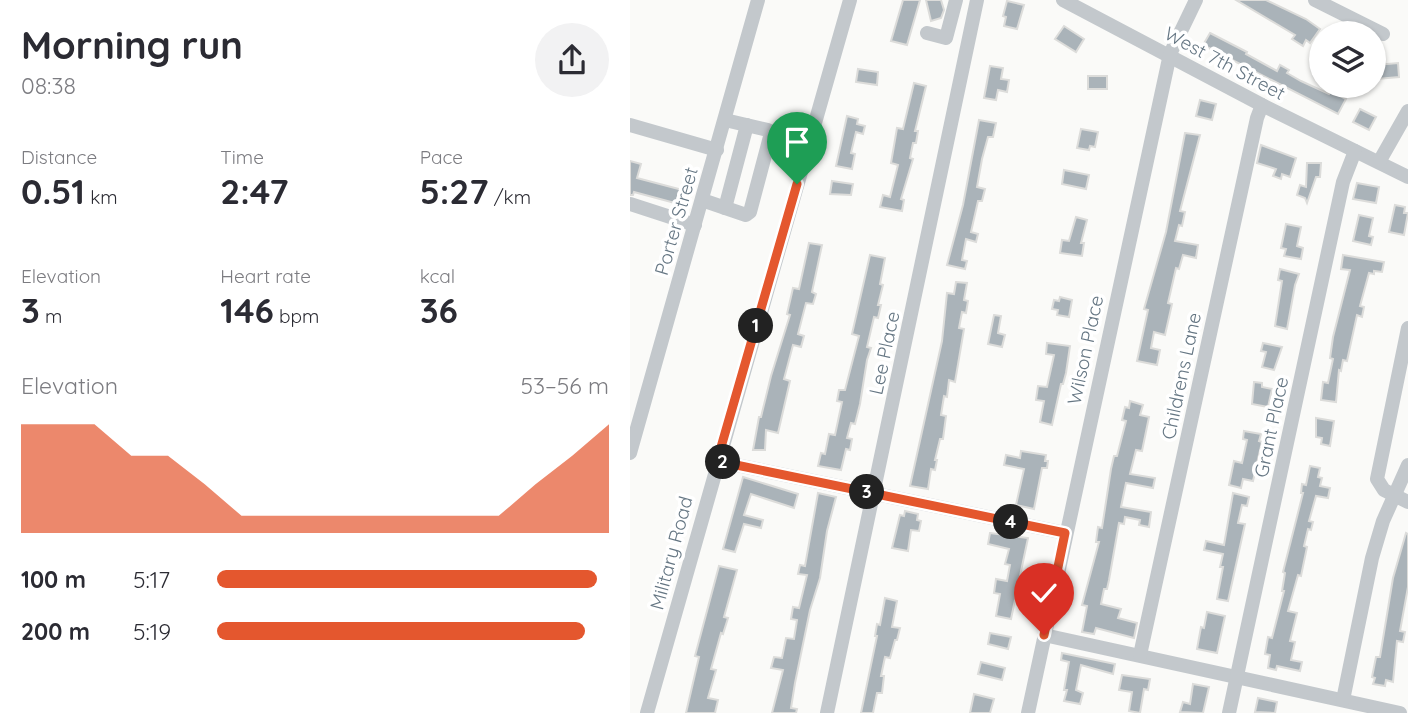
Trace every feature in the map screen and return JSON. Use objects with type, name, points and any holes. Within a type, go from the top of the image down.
[{"type":"street","name":"Porter Street","points":[[631,444],[758,0]]},
{"type":"street","name":"Military Road","points":[[647,713],[850,0]]},
{"type":"street","points":[[928,33],[946,38],[956,0]]},
{"type":"street","name":"Lee Place","points":[[827,713],[977,0]]},
{"type":"street","name":"West 7th Street","points":[[1063,0],[1170,54],[1262,105],[1408,177]]},
{"type":"street","name":"Wilson Place","points":[[1028,713],[1170,54],[1196,0]]},
{"type":"street","points":[[1315,0],[1357,21]]},
{"type":"street","name":"Childrens Lane","points":[[1140,655],[1262,105]]},
{"type":"street","points":[[1379,162],[1408,111]]},
{"type":"street","points":[[702,200],[746,215],[750,212],[771,133],[725,120]]},
{"type":"street","points":[[630,125],[717,150]]},
{"type":"street","points":[[725,208],[747,125]]},
{"type":"street","name":"Grant Place","points":[[1229,713],[1343,182],[1355,151]]},
{"type":"street","points":[[630,204],[695,225]]},
{"type":"street","points":[[1408,328],[1377,479],[1384,490],[1408,502]]},
{"type":"street","points":[[717,461],[1065,533]]},
{"type":"street","points":[[1343,700],[1372,558],[1408,465]]},
{"type":"street","points":[[1044,635],[1400,713]]},
{"type":"building","points":[[903,0],[920,0],[907,45],[891,41]]},
{"type":"building","points":[[926,0],[941,0],[944,10],[941,18],[931,21]]},
{"type":"building","points":[[1236,0],[1266,0],[1309,21],[1309,42],[1306,40],[1303,46],[1292,39],[1295,35]]},
{"type":"building","points":[[1007,1],[1024,5],[1017,29],[1004,26],[1006,17],[1003,16]]},
{"type":"building","points":[[1064,26],[1084,39],[1076,52],[1055,39]]},
{"type":"building","points":[[1210,33],[1277,71],[1280,65],[1289,70],[1287,73],[1309,85],[1309,98],[1346,99],[1338,114],[1203,45]]},
{"type":"building","points":[[1398,63],[1399,77],[1386,78],[1386,64]]},
{"type":"building","points":[[990,66],[1003,68],[1001,79],[1009,80],[1007,92],[998,90],[996,100],[984,98]]},
{"type":"building","points":[[858,69],[878,72],[877,85],[856,82]]},
{"type":"building","points":[[1088,76],[1107,76],[1107,89],[1088,89]]},
{"type":"building","points":[[914,83],[926,86],[915,131],[918,131],[916,143],[913,143],[910,158],[913,159],[901,199],[904,200],[902,211],[880,207],[883,195],[890,197],[898,165],[891,163],[897,128],[903,129]]},
{"type":"building","points":[[1200,100],[1216,104],[1212,120],[1196,116]]},
{"type":"building","points":[[1360,109],[1376,117],[1369,130],[1353,122]]},
{"type":"building","points":[[847,116],[858,119],[857,124],[865,126],[863,134],[856,132],[851,153],[855,154],[852,169],[836,166]]},
{"type":"building","points":[[979,120],[996,123],[993,137],[988,137],[982,159],[977,187],[985,189],[982,201],[978,201],[971,232],[978,234],[976,242],[966,239],[962,260],[967,261],[965,269],[947,265],[963,205]]},
{"type":"building","points":[[1081,129],[1098,132],[1095,147],[1090,146],[1089,150],[1077,148]]},
{"type":"building","points":[[1185,133],[1200,135],[1180,211],[1185,212],[1182,226],[1179,225],[1175,241],[1198,245],[1196,258],[1183,255],[1179,269],[1176,268],[1168,303],[1172,304],[1165,335],[1154,332],[1151,348],[1160,350],[1157,365],[1137,361],[1148,310],[1144,309],[1166,232]]},
{"type":"building","points":[[1261,145],[1296,158],[1290,177],[1282,174],[1281,179],[1273,176],[1276,169],[1257,163]]},
{"type":"building","points":[[630,161],[641,164],[637,178],[690,192],[686,206],[634,192],[630,195]]},
{"type":"building","points":[[1307,163],[1321,163],[1320,177],[1316,177],[1307,203],[1305,198],[1297,195],[1300,185],[1306,187]]},
{"type":"building","points":[[1064,170],[1089,175],[1086,189],[1062,184]]},
{"type":"building","points":[[832,181],[853,184],[851,195],[830,194]]},
{"type":"building","points":[[1357,183],[1379,187],[1376,203],[1353,199]]},
{"type":"building","points":[[1395,205],[1405,207],[1404,213],[1408,213],[1404,235],[1389,232]]},
{"type":"building","points":[[1359,215],[1373,218],[1369,236],[1373,237],[1371,245],[1353,241]]},
{"type":"building","points":[[1076,217],[1087,220],[1081,243],[1084,243],[1082,256],[1060,253],[1062,240],[1069,241]]},
{"type":"building","points":[[1286,224],[1301,227],[1297,246],[1303,248],[1301,259],[1284,256],[1286,249],[1281,248]]},
{"type":"building","points":[[809,243],[822,245],[812,292],[816,294],[813,304],[806,303],[798,334],[804,336],[801,347],[793,345],[784,379],[790,381],[778,433],[766,430],[765,450],[753,450],[759,417],[790,315],[787,314],[793,288],[799,289]]},
{"type":"building","points":[[870,255],[885,258],[878,305],[881,305],[878,318],[874,317],[867,347],[871,348],[855,424],[851,423],[847,438],[852,439],[850,450],[846,449],[841,470],[818,466],[821,453],[825,454],[829,434],[835,435],[842,402],[837,401],[839,390],[845,390],[859,336],[852,334]]},
{"type":"building","points":[[1343,255],[1384,262],[1382,272],[1369,273],[1360,306],[1364,307],[1362,317],[1357,315],[1347,361],[1343,360],[1341,371],[1339,370],[1336,402],[1321,400],[1323,382],[1328,383],[1333,359],[1330,358],[1333,337],[1350,270],[1341,269]]},
{"type":"building","points":[[1280,269],[1299,274],[1287,329],[1275,326],[1282,281],[1278,280]]},
{"type":"building","points":[[956,282],[967,283],[964,300],[968,301],[966,313],[962,312],[959,328],[964,329],[955,382],[949,380],[947,397],[944,396],[941,415],[946,416],[943,439],[940,439],[935,470],[931,469],[928,489],[910,486],[942,341],[947,293],[954,294]]},
{"type":"building","points":[[1060,297],[1072,300],[1069,317],[1057,315],[1058,310],[1052,309],[1054,300],[1059,301]]},
{"type":"building","points":[[994,315],[1001,316],[998,333],[1005,335],[1002,347],[988,344]]},
{"type":"building","points":[[1047,343],[1070,346],[1052,425],[1040,422],[1044,401],[1036,400],[1038,386],[1047,387],[1054,355],[1046,354]]},
{"type":"building","points":[[1263,343],[1282,347],[1274,370],[1262,367],[1266,352],[1261,351]]},
{"type":"building","points":[[1254,382],[1272,389],[1268,407],[1252,404]]},
{"type":"building","points":[[1130,401],[1143,405],[1140,415],[1149,417],[1142,451],[1136,450],[1130,474],[1155,478],[1153,488],[1126,483],[1121,507],[1151,512],[1149,527],[1139,525],[1140,520],[1125,517],[1124,524],[1119,523],[1107,589],[1104,589],[1101,604],[1121,609],[1118,618],[1137,623],[1134,638],[1096,628],[1094,634],[1082,632],[1087,606],[1082,605],[1099,542],[1096,542],[1098,527],[1102,528],[1111,469],[1126,421],[1122,420],[1125,407],[1129,408]]},
{"type":"building","points":[[1316,418],[1334,421],[1330,446],[1321,444],[1322,438],[1316,437]]},
{"type":"building","points":[[1244,431],[1261,434],[1259,441],[1262,442],[1253,481],[1243,479],[1241,488],[1229,485],[1234,461],[1242,463],[1247,440],[1243,439]]},
{"type":"building","points":[[1021,451],[1046,455],[1045,461],[1048,461],[1047,468],[1042,468],[1034,509],[1016,505],[1024,469],[1004,465],[1006,455],[1020,458]]},
{"type":"building","points":[[1310,466],[1320,468],[1320,486],[1330,488],[1328,498],[1316,496],[1309,521],[1313,522],[1311,530],[1308,529],[1304,546],[1307,547],[1301,576],[1298,575],[1288,611],[1297,613],[1290,641],[1295,642],[1291,660],[1302,662],[1300,671],[1277,666],[1276,670],[1268,668],[1270,655],[1265,654],[1284,591],[1283,572],[1303,493],[1302,484],[1306,485]]},
{"type":"building","points":[[743,477],[798,494],[794,508],[751,494],[744,515],[763,520],[761,528],[744,524],[735,552],[723,549]]},
{"type":"building","points":[[818,493],[836,497],[795,683],[791,708],[797,709],[796,713],[772,713],[783,670],[771,668],[774,657],[782,658],[786,638],[794,639],[797,620],[791,619],[793,607],[799,608],[807,575],[798,574],[800,565],[805,566]]},
{"type":"building","points":[[1233,493],[1249,497],[1247,506],[1242,505],[1238,523],[1245,524],[1228,601],[1217,599],[1223,554],[1204,550],[1206,541],[1224,545]]},
{"type":"building","points":[[905,511],[918,514],[917,520],[921,521],[919,531],[911,530],[908,551],[892,548],[900,515],[904,516]]},
{"type":"building","points":[[990,533],[1028,538],[1011,619],[996,616],[1000,594],[994,593],[996,579],[1007,581],[1010,565],[1005,564],[1009,549],[988,544]]},
{"type":"building","points":[[1406,533],[1408,587],[1400,631],[1405,632],[1403,642],[1397,641],[1393,682],[1386,680],[1385,686],[1373,684],[1375,678],[1372,677],[1376,657],[1380,657],[1393,578]]},
{"type":"building","points":[[719,566],[737,570],[724,617],[728,618],[711,669],[716,670],[708,698],[718,700],[715,713],[686,713],[699,657],[695,656]]},
{"type":"building","points":[[885,598],[897,601],[892,627],[900,628],[890,658],[885,657],[881,676],[884,676],[882,693],[877,693],[873,713],[861,713],[877,636],[877,624],[880,625]]},
{"type":"building","points":[[1207,612],[1225,616],[1217,653],[1197,649]]},
{"type":"building","points":[[990,633],[1011,637],[1008,649],[988,644]]},
{"type":"building","points":[[1062,653],[1115,664],[1113,674],[1081,665],[1076,690],[1083,693],[1080,704],[1064,701],[1069,662],[1061,660]]},
{"type":"building","points":[[981,662],[1005,668],[1002,680],[978,674]]},
{"type":"building","points":[[1122,675],[1150,679],[1148,690],[1144,689],[1140,713],[1129,711],[1132,692],[1119,690]]},
{"type":"building","points":[[1193,684],[1209,687],[1203,713],[1180,712],[1183,702],[1190,704]]},
{"type":"building","points":[[974,694],[994,699],[990,713],[970,713]]},
{"type":"building","points":[[1258,698],[1277,702],[1275,713],[1255,712]]},
{"type":"route","points":[[797,184],[717,461],[1065,533],[1044,635]]}]
